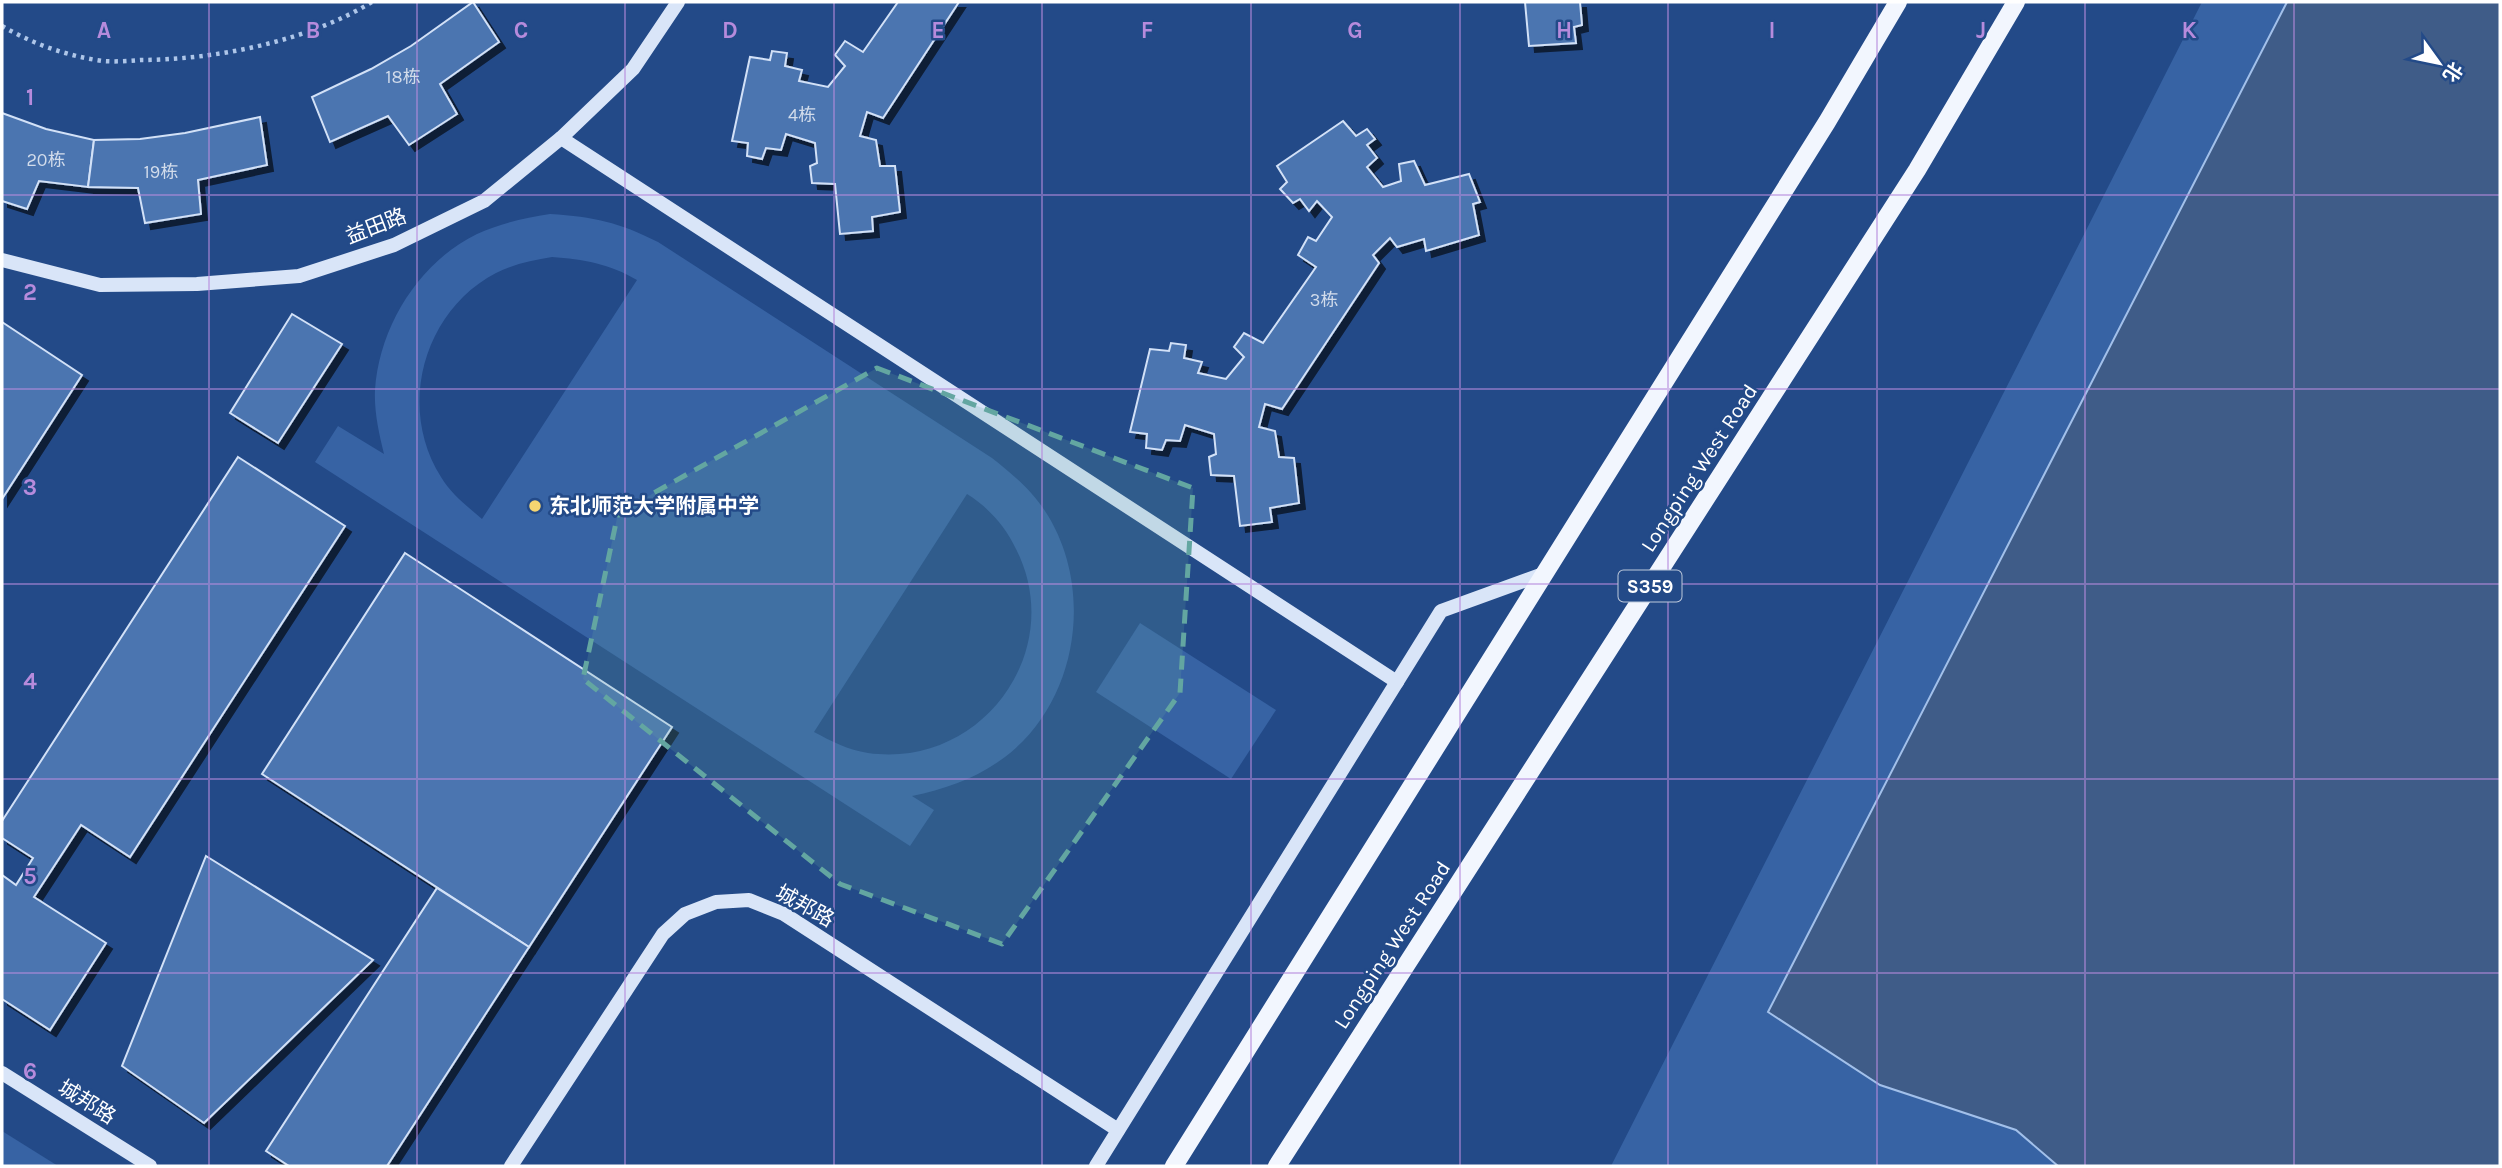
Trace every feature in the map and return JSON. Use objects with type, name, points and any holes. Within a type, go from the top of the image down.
[{"type":"main road","points":[[1174,1166],[1827,122],[1898,2]]},
{"type":"main road","name":"Longping West Road","points":[[1277,1166],[1917,170],[2016,2]]},
{"type":"street","name":"益田路","points":[[2,260],[100,285],[197,284],[299,276],[394,245],[484,201],[561,138],[633,69],[678,2]]},
{"type":"street","points":[[561,138],[1397,682]]},
{"type":"street","points":[[1096,1166],[1441,611],[1543,574]]},
{"type":"street","name":"城邦路","points":[[511,1166],[663,934],[685,914],[716,902],[727,901],[749,900],[784,914],[1118,1130]]},
{"type":"street","name":"城邦路","points":[[2,1073],[150,1166]]},
{"type":"path","points":[[2,26],[57,51],[104,61],[158,60],[221,53],[288,38],[372,2]]},
{"type":"highlighted area","points":[[877,368],[1193,488],[1180,693],[1002,944],[840,884],[583,679],[618,513]]},
{"type":"shaded area","points":[[2202,2],[2287,2],[1768,1011],[1880,1085],[2016,1130],[2058,1166],[1611,1166]]},
{"type":"shaded area","points":[[2287,2],[2500,2],[2500,1166],[2058,1166],[2016,1130],[1880,1085],[1768,1012]]},
{"type":"shaded area","points":[[550,214],[606,222],[658,242],[992,458],[1027,489],[1045,511],[1061,541],[1070,574],[1074,607],[1072,642],[1063,675],[1050,706],[1030,733],[1005,757],[961,782],[912,796],[934,810],[910,846],[315,462],[338,426],[384,454],[375,406],[375,390],[384,343],[406,299],[437,261],[477,234],[522,219]],"holes":[[[552,257],[596,263],[637,280],[482,519],[450,489],[428,450],[421,421],[420,392],[425,363],[435,336],[450,311],[471,290],[503,270]],[[967,494],[989,511],[1007,533],[1016,549],[1029,588],[1031,626],[1022,663],[1004,695],[978,722],[946,742],[909,753],[861,752],[814,732]]]},
{"type":"shaded area","points":[[1140,623],[1276,710],[1231,779],[1096,692]]},
{"type":"shaded area","points":[[2,1131],[58,1166],[2,1166]]},
{"type":"building","points":[[473,2],[499,42],[440,84],[457,114],[409,145],[388,116],[330,142],[312,97],[371,69],[411,46]]},
{"type":"building","points":[[898,2],[959,2],[883,118],[867,112],[860,136],[876,140],[880,166],[895,166],[900,212],[872,217],[873,231],[840,234],[835,184],[812,183],[810,166],[817,163],[815,143],[786,134],[781,150],[766,148],[762,159],[747,156],[748,143],[732,141],[750,57],[770,60],[772,51],[787,53],[785,66],[802,70],[799,81],[828,87],[845,66],[835,55],[845,41],[863,52]]},
{"type":"building","points":[[1525,2],[1580,2],[1582,25],[1574,27],[1576,43],[1529,46]]},
{"type":"building","points":[[2,113],[46,129],[94,140],[88,187],[39,181],[27,209],[2,201]]},
{"type":"building","points":[[260,117],[267,165],[198,180],[201,214],[145,223],[138,188],[88,187],[94,140],[140,139],[185,133]]},
{"type":"building","points":[[1343,121],[1356,136],[1367,129],[1375,139],[1367,145],[1377,158],[1367,167],[1383,187],[1401,181],[1399,164],[1414,161],[1425,185],[1469,174],[1480,202],[1473,204],[1479,235],[1426,251],[1424,239],[1397,247],[1390,238],[1373,255],[1379,263],[1282,409],[1265,404],[1259,427],[1275,431],[1279,457],[1294,458],[1299,503],[1270,508],[1272,522],[1240,526],[1234,476],[1211,475],[1209,457],[1216,454],[1214,434],[1185,425],[1180,441],[1166,440],[1162,450],[1146,448],[1147,434],[1130,432],[1150,349],[1169,351],[1171,343],[1186,345],[1184,358],[1202,362],[1198,373],[1226,379],[1244,357],[1234,347],[1244,333],[1263,343],[1316,267],[1298,255],[1308,237],[1316,241],[1332,217],[1317,201],[1309,211],[1300,199],[1293,203],[1280,189],[1287,182],[1277,166]]},
{"type":"building","points":[[292,314],[342,344],[278,443],[230,413]]},
{"type":"building","points":[[2,322],[82,375],[2,499]]},
{"type":"building","points":[[238,457],[345,526],[130,857],[81,825],[34,897],[106,943],[50,1030],[2,999],[2,875],[16,885],[33,858],[2,838],[2,821]]},
{"type":"building","points":[[405,553],[672,727],[529,947],[262,774]]},
{"type":"building","points":[[206,856],[373,960],[204,1123],[122,1066]]},
{"type":"building","points":[[437,888],[529,947],[387,1166],[289,1166],[266,1151]]},
{"type":"place","name":"东北师范大学附属中学","points":[[535,506]]}]
